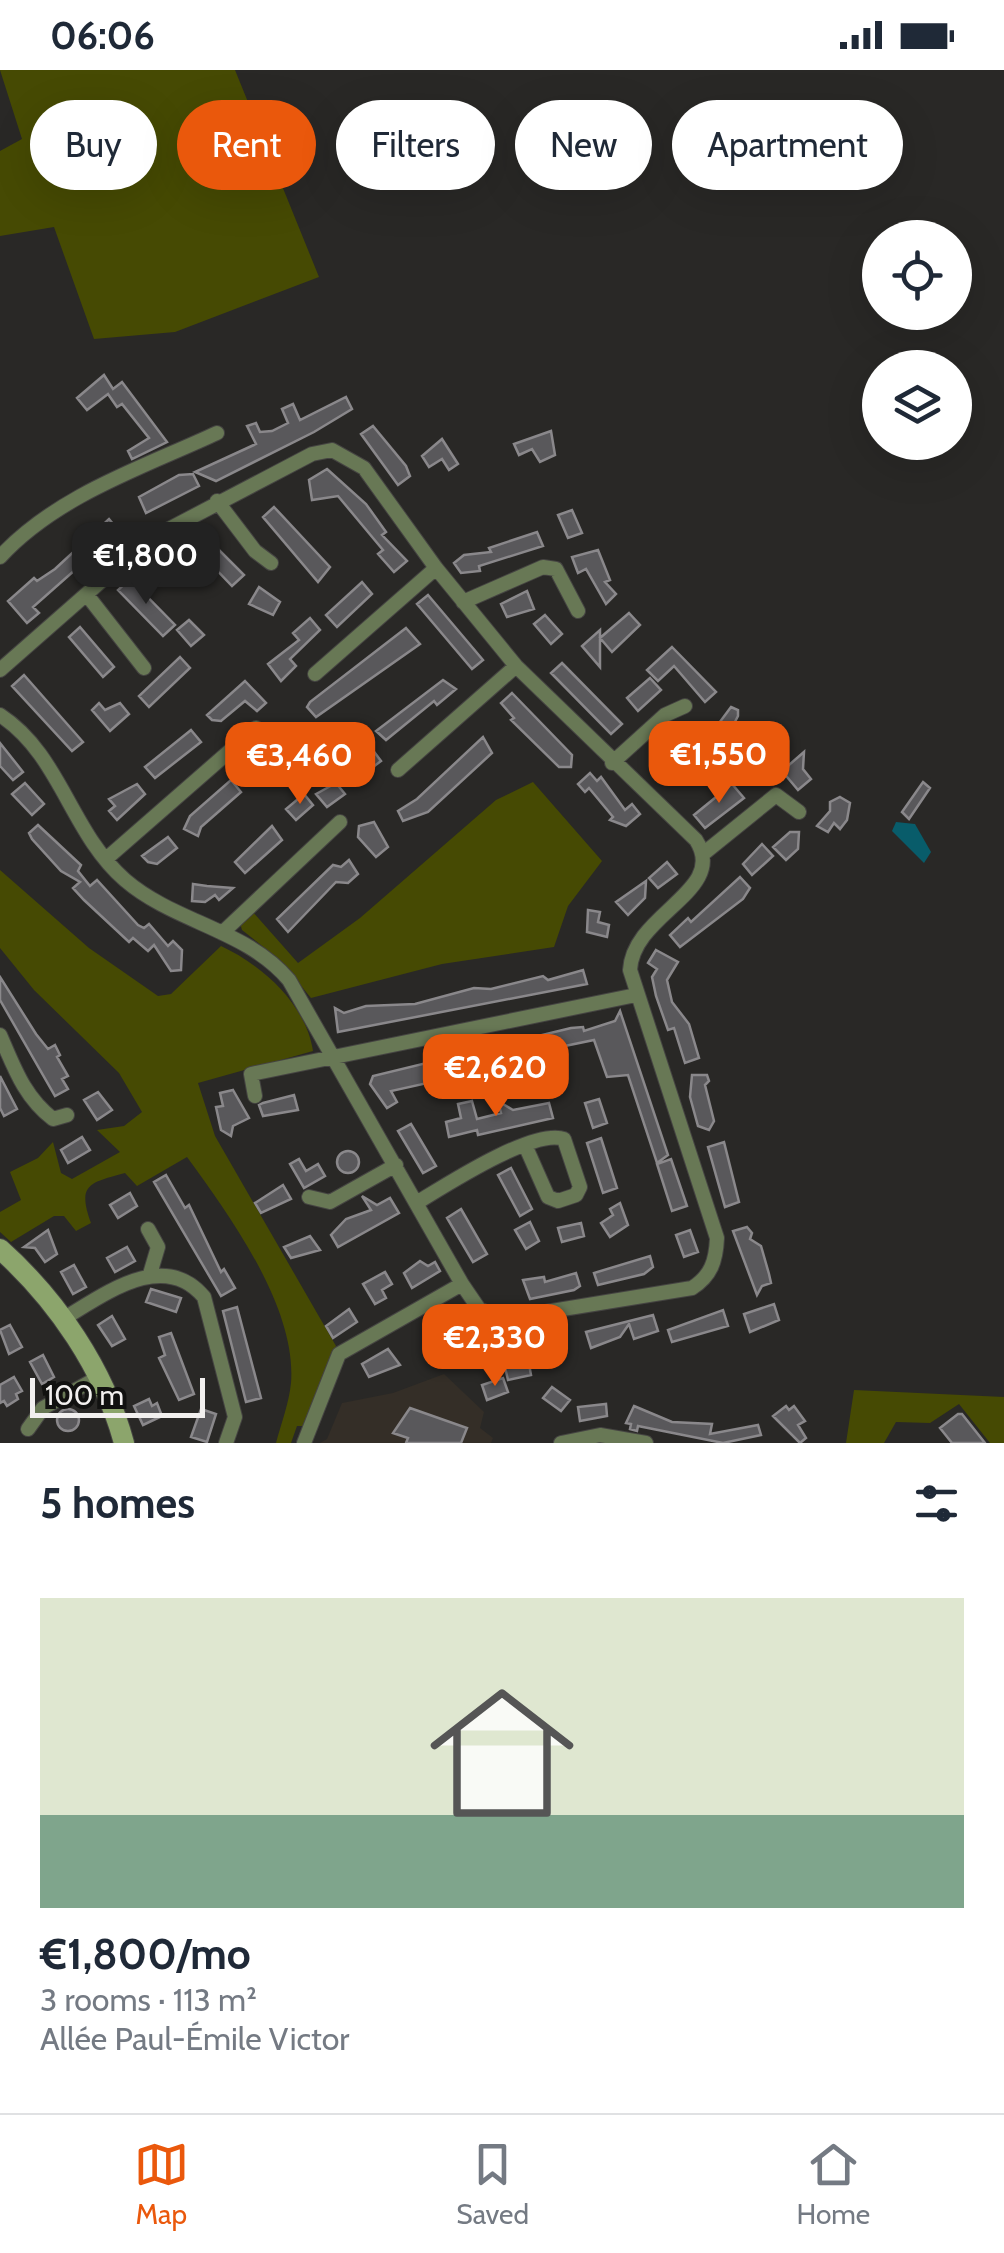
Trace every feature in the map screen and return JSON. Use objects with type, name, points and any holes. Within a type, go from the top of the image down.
[{"type":"street","points":[[0,557],[33,528],[98,488],[217,432]]},
{"type":"street","points":[[0,670],[148,540],[217,501],[312,454],[332,450],[364,468],[436,568],[516,666],[682,826],[703,854],[703,868],[692,887],[636,940],[630,970],[717,1238],[714,1263],[704,1280],[668,1292],[502,1319],[478,1309],[334,1057],[276,964],[258,950],[152,900],[106,858],[79,824],[46,757],[0,715]]},
{"type":"street","points":[[217,501],[255,551],[271,562]]},
{"type":"street","points":[[315,674],[436,568]]},
{"type":"street","points":[[463,602],[543,568],[556,569],[578,610]]},
{"type":"street","points":[[87,596],[144,668]]},
{"type":"street","points":[[398,770],[516,666]]},
{"type":"street","points":[[612,762],[665,716],[686,706]]},
{"type":"street","points":[[106,858],[256,728]]},
{"type":"street","points":[[703,854],[776,795],[799,812]]},
{"type":"street","points":[[222,933],[340,822]]},
{"type":"street","points":[[255,1096],[250,1074],[636,994]]},
{"type":"street","points":[[0,1034],[24,1090],[38,1108],[53,1120],[68,1115]]},
{"type":"street","points":[[418,1202],[526,1145],[557,1136],[564,1139],[580,1187],[576,1195],[558,1201],[548,1197],[526,1145]]},
{"type":"street","points":[[309,1197],[330,1202],[396,1165]]},
{"type":"street","points":[[148,1228],[158,1247],[150,1274]]},
{"type":"street","points":[[0,1249],[32,1278],[63,1319],[99,1377],[124,1443]]},
{"type":"street","points":[[63,1319],[150,1274],[183,1278],[204,1297],[235,1417],[226,1443]]},
{"type":"street","points":[[304,1443],[339,1354],[462,1284]]},
{"type":"street","points":[[28,1430],[43,1408],[99,1377]]},
{"type":"street","points":[[561,1443],[600,1434],[646,1443]]},
{"type":"shaded area","points":[[0,70],[235,70],[247,100],[177,100],[177,190],[284,190],[319,277],[175,332],[94,339],[54,227],[0,236],[0,151],[22,139]]},
{"type":"shaded area","points":[[533,782],[602,861],[568,906],[554,947],[442,964],[311,998],[280,960],[242,930],[240,923],[252,911],[298,963],[360,918],[496,800]]},
{"type":"shaded area","points":[[0,870],[89,948],[158,996],[171,994],[221,946],[266,975],[301,1017],[313,1051],[198,1083],[215,1136],[336,1346],[303,1426],[297,1426],[291,1443],[276,1443],[291,1383],[290,1354],[272,1293],[240,1234],[187,1157],[137,1186],[125,1173],[89,1187],[85,1200],[91,1223],[76,1231],[64,1216],[54,1216],[11,1242],[0,1232],[0,1212],[21,1200],[10,1172],[38,1158],[53,1142],[61,1173],[72,1179],[120,1152],[97,1130],[124,1126],[142,1112],[119,1073],[34,990],[0,948]]},
{"type":"shaded area","points":[[444,1374],[484,1412],[480,1428],[493,1438],[491,1443],[320,1443],[327,1439],[342,1403],[393,1393]]},
{"type":"shaded area","points":[[854,1390],[1004,1397],[1004,1443],[990,1443],[959,1404],[930,1423],[896,1422],[884,1443],[846,1443]]},
{"type":"water","points":[[896,822],[915,824],[931,852],[924,863],[892,831]]},
{"type":"building","points":[[104,375],[113,389],[122,382],[167,442],[132,459],[128,451],[149,438],[122,404],[117,407],[108,394],[87,410],[77,398]]},
{"type":"building","points":[[346,397],[352,409],[216,481],[195,472],[256,444],[247,426],[256,423],[260,432],[272,431],[288,423],[282,409],[293,404],[300,420]]},
{"type":"building","points":[[373,426],[406,466],[410,476],[398,485],[361,434]]},
{"type":"building","points":[[551,431],[555,455],[540,462],[532,449],[519,455],[514,444]]},
{"type":"building","points":[[442,439],[458,464],[449,470],[442,459],[429,467],[422,456]]},
{"type":"building","points":[[327,469],[366,504],[386,532],[382,535],[407,561],[394,572],[378,554],[383,550],[338,496],[312,500],[309,480]]},
{"type":"building","points":[[193,474],[199,486],[146,513],[139,497],[179,475]]},
{"type":"building","points":[[274,507],[330,567],[318,582],[263,517]]},
{"type":"building","points":[[572,510],[582,533],[568,538],[558,515]]},
{"type":"building","points":[[109,519],[119,531],[33,607],[39,613],[27,623],[8,601],[34,578],[37,581],[55,569]]},
{"type":"building","points":[[197,528],[244,575],[232,586],[186,538]]},
{"type":"building","points":[[537,532],[543,546],[479,566],[480,571],[461,573],[454,563],[464,555],[491,552],[489,548]]},
{"type":"building","points":[[598,550],[610,580],[605,582],[616,594],[606,604],[586,569],[578,573],[572,557]]},
{"type":"building","points":[[130,579],[175,625],[163,636],[118,590]]},
{"type":"building","points":[[362,582],[372,594],[337,627],[326,615]]},
{"type":"building","points":[[259,587],[280,602],[273,615],[249,604]]},
{"type":"building","points":[[527,591],[534,609],[507,617],[501,604]]},
{"type":"building","points":[[428,595],[483,660],[472,669],[417,604]]},
{"type":"building","points":[[629,613],[640,625],[612,652],[600,638]]},
{"type":"building","points":[[545,615],[562,634],[551,644],[534,624]]},
{"type":"building","points":[[310,618],[320,630],[290,659],[296,666],[281,681],[268,664],[299,640],[293,633]]},
{"type":"building","points":[[189,620],[204,635],[191,646],[177,630]]},
{"type":"building","points":[[80,627],[114,667],[103,677],[69,637]]},
{"type":"building","points":[[406,628],[420,644],[316,717],[307,707],[310,702]]},
{"type":"building","points":[[600,630],[600,667],[582,646]]},
{"type":"building","points":[[672,647],[716,692],[705,702],[674,666],[658,681],[647,670]]},
{"type":"building","points":[[180,657],[190,668],[149,707],[139,696]]},
{"type":"building","points":[[562,663],[622,724],[611,734],[551,673]]},
{"type":"building","points":[[24,675],[83,742],[72,751],[12,686]]},
{"type":"building","points":[[650,678],[661,690],[638,711],[627,698]]},
{"type":"building","points":[[443,680],[456,689],[437,705],[434,701],[386,740],[376,731]]},
{"type":"building","points":[[245,681],[266,703],[257,711],[245,701],[221,721],[212,720],[207,715]]},
{"type":"building","points":[[512,693],[572,755],[571,767],[559,767],[511,720],[514,718],[501,703]]},
{"type":"building","points":[[99,703],[105,710],[120,703],[129,714],[110,731],[92,710]]},
{"type":"building","points":[[731,707],[738,710],[738,716],[726,739],[719,735],[666,775],[656,764],[699,728],[708,738]]},
{"type":"building","points":[[191,730],[201,742],[155,778],[145,767]]},
{"type":"building","points":[[483,737],[492,753],[428,812],[403,821],[398,811],[417,799]]},
{"type":"building","points":[[0,743],[23,772],[13,780],[0,766]]},
{"type":"building","points":[[765,744],[776,758],[750,774],[739,762]]},
{"type":"building","points":[[267,745],[278,756],[267,767],[256,756]]},
{"type":"building","points":[[372,749],[381,761],[365,773],[356,760]]},
{"type":"building","points":[[804,752],[803,769],[811,779],[798,790],[782,771]]},
{"type":"building","points":[[590,773],[597,781],[601,777],[625,810],[632,804],[640,814],[626,826],[610,820],[613,817],[589,788],[585,792],[578,784]]},
{"type":"building","points":[[231,780],[241,792],[201,827],[198,836],[184,829],[190,816]]},
{"type":"building","points":[[923,782],[930,788],[909,819],[902,812]]},
{"type":"building","points":[[25,783],[44,804],[32,815],[12,794]]},
{"type":"building","points":[[336,783],[345,794],[327,807],[316,794]]},
{"type":"building","points":[[137,784],[145,794],[117,820],[109,811],[115,806],[109,799]]},
{"type":"building","points":[[732,784],[744,798],[705,828],[694,815]]},
{"type":"building","points":[[304,794],[313,805],[296,820],[286,809]]},
{"type":"building","points":[[840,797],[850,803],[847,820],[840,829],[834,823],[828,832],[817,826],[830,811],[830,802]]},
{"type":"building","points":[[374,822],[388,847],[376,857],[358,837],[359,826]]},
{"type":"building","points":[[38,825],[81,865],[78,871],[90,886],[97,880],[138,925],[144,928],[149,924],[168,946],[173,941],[182,950],[181,970],[171,971],[154,945],[148,951],[133,938],[129,942],[84,900],[73,888],[80,882],[61,871],[32,839],[29,833]]},
{"type":"building","points":[[272,826],[282,840],[245,873],[235,862]]},
{"type":"building","points":[[790,832],[799,832],[798,849],[786,860],[773,847]]},
{"type":"building","points":[[168,837],[177,848],[157,864],[142,856]]},
{"type":"building","points":[[762,844],[773,856],[752,875],[743,864]]},
{"type":"building","points":[[349,860],[358,874],[348,883],[336,882],[288,932],[277,919],[333,865],[341,867]]},
{"type":"building","points":[[667,862],[677,874],[658,888],[649,878]]},
{"type":"building","points":[[740,877],[750,888],[743,899],[680,947],[670,935],[688,918],[691,922]]},
{"type":"building","points":[[646,881],[645,898],[628,915],[616,902]]},
{"type":"building","points":[[193,884],[233,888],[219,900],[215,895],[205,902],[192,901]]},
{"type":"building","points":[[588,910],[600,912],[598,922],[609,925],[607,937],[587,932]]},
{"type":"building","points":[[656,950],[678,962],[667,980],[672,1002],[689,1024],[699,1058],[685,1063],[674,1028],[668,1030],[656,996],[652,977],[657,969],[648,963]]},
{"type":"building","points":[[583,970],[587,984],[338,1032],[335,1008],[344,1013],[366,1006],[415,1004],[474,988],[491,989],[543,976],[548,980]]},
{"type":"building","points":[[0,977],[36,1034],[48,1049],[55,1045],[60,1055],[57,1057],[68,1076],[62,1079],[68,1089],[55,1096],[0,1000]]},
{"type":"building","points":[[620,1011],[668,1155],[657,1163],[628,1075],[607,1077],[594,1040],[560,1047],[561,1050],[536,1059],[391,1091],[397,1102],[387,1108],[370,1084],[373,1076],[571,1028],[583,1027],[584,1031],[615,1021]]},
{"type":"building","points":[[692,1075],[707,1075],[709,1081],[705,1085],[714,1121],[709,1130],[698,1126],[690,1097]]},
{"type":"building","points":[[0,1076],[17,1109],[4,1116],[0,1108]]},
{"type":"building","points":[[233,1090],[249,1118],[233,1126],[231,1136],[221,1130],[216,1107],[223,1106],[220,1093]]},
{"type":"building","points":[[98,1092],[112,1110],[97,1120],[84,1100]]},
{"type":"building","points":[[294,1095],[298,1110],[263,1116],[259,1105]]},
{"type":"building","points":[[599,1099],[607,1123],[593,1128],[585,1103]]},
{"type":"building","points":[[472,1101],[477,1119],[501,1113],[498,1101],[513,1110],[549,1103],[553,1118],[478,1135],[477,1130],[449,1137],[446,1122],[461,1118],[458,1104]]},
{"type":"building","points":[[411,1124],[436,1166],[423,1173],[398,1131]]},
{"type":"building","points":[[82,1137],[90,1150],[68,1163],[61,1150]]},
{"type":"building","points":[[601,1138],[617,1188],[603,1193],[587,1143]]},
{"type":"building","points":[[724,1142],[739,1202],[725,1207],[708,1147]]},
{"type":"building","points":[[348,1151],[356,1154],[356,1170],[348,1173],[340,1170],[337,1162],[340,1154]]},
{"type":"building","points":[[299,1159],[306,1171],[318,1164],[325,1176],[304,1188],[290,1164]]},
{"type":"building","points":[[671,1159],[687,1206],[672,1211],[657,1164]]},
{"type":"building","points":[[511,1168],[532,1209],[520,1216],[498,1175]]},
{"type":"building","points":[[166,1175],[185,1208],[189,1205],[221,1272],[224,1269],[235,1288],[221,1296],[154,1182]]},
{"type":"building","points":[[283,1185],[291,1199],[261,1213],[255,1203]]},
{"type":"building","points":[[130,1193],[137,1206],[118,1218],[110,1205]]},
{"type":"building","points":[[362,1196],[377,1205],[390,1198],[399,1213],[338,1247],[331,1235],[346,1219],[371,1210]]},
{"type":"building","points":[[620,1203],[628,1225],[610,1237],[601,1223],[613,1215],[610,1209]]},
{"type":"building","points":[[461,1209],[487,1254],[473,1262],[447,1218]]},
{"type":"building","points":[[530,1222],[539,1241],[526,1249],[515,1230]]},
{"type":"building","points":[[581,1223],[584,1236],[562,1242],[558,1228]]},
{"type":"building","points":[[747,1227],[752,1233],[750,1239],[761,1246],[771,1283],[762,1286],[757,1295],[733,1231]]},
{"type":"building","points":[[48,1230],[57,1254],[45,1262],[35,1248],[24,1247]]},
{"type":"building","points":[[690,1230],[698,1252],[684,1257],[676,1235]]},
{"type":"building","points":[[310,1236],[320,1250],[291,1258],[284,1247]]},
{"type":"building","points":[[127,1247],[135,1261],[115,1272],[107,1258]]},
{"type":"building","points":[[650,1256],[653,1267],[644,1274],[598,1285],[594,1273]]},
{"type":"building","points":[[420,1261],[428,1266],[435,1262],[440,1271],[412,1288],[404,1273]]},
{"type":"building","points":[[74,1265],[86,1287],[73,1294],[61,1272]]},
{"type":"building","points":[[385,1272],[392,1284],[382,1290],[386,1298],[375,1304],[363,1284]]},
{"type":"building","points":[[576,1273],[580,1286],[574,1290],[530,1299],[523,1280],[544,1277],[545,1282]]},
{"type":"building","points":[[151,1289],[181,1298],[176,1312],[146,1302]]},
{"type":"building","points":[[774,1304],[779,1320],[750,1332],[744,1314]]},
{"type":"building","points":[[237,1307],[261,1398],[246,1402],[223,1311]]},
{"type":"building","points":[[349,1309],[357,1322],[333,1338],[326,1326]]},
{"type":"building","points":[[723,1310],[728,1326],[672,1342],[668,1330]]},
{"type":"building","points":[[653,1315],[658,1331],[634,1339],[629,1324],[620,1337],[591,1348],[586,1332]]},
{"type":"building","points":[[112,1316],[125,1339],[112,1346],[98,1325]]},
{"type":"building","points":[[10,1325],[22,1347],[9,1354],[0,1330]]},
{"type":"building","points":[[171,1333],[194,1394],[179,1400],[159,1358],[165,1355],[159,1337]]},
{"type":"building","points":[[388,1349],[400,1365],[369,1377],[362,1364]]},
{"type":"building","points":[[527,1353],[531,1375],[508,1380],[504,1363]]},
{"type":"building","points":[[43,1355],[54,1377],[42,1384],[30,1362]]},
{"type":"building","points":[[14,1377],[22,1391],[7,1406],[4,1401],[0,1403],[0,1385]]},
{"type":"building","points":[[503,1378],[508,1392],[487,1400],[482,1385]]},
{"type":"building","points":[[552,1387],[570,1400],[561,1411],[543,1398]]},
{"type":"building","points":[[149,1399],[152,1406],[157,1403],[162,1416],[143,1425],[134,1406]]},
{"type":"building","points":[[606,1404],[607,1416],[580,1421],[578,1407]]},
{"type":"building","points":[[634,1406],[672,1422],[712,1424],[710,1434],[758,1425],[761,1435],[723,1443],[638,1426],[637,1431],[626,1423]]},
{"type":"building","points":[[786,1406],[789,1410],[794,1406],[805,1421],[798,1425],[806,1438],[800,1443],[773,1416]]},
{"type":"building","points":[[410,1408],[467,1428],[461,1443],[406,1443],[408,1438],[393,1433]]},
{"type":"building","points":[[68,1409],[79,1420],[68,1431],[57,1420]]},
{"type":"building","points":[[201,1409],[216,1414],[207,1442],[191,1437]]},
{"type":"building","points":[[958,1414],[985,1443],[952,1443],[940,1428]]}]
